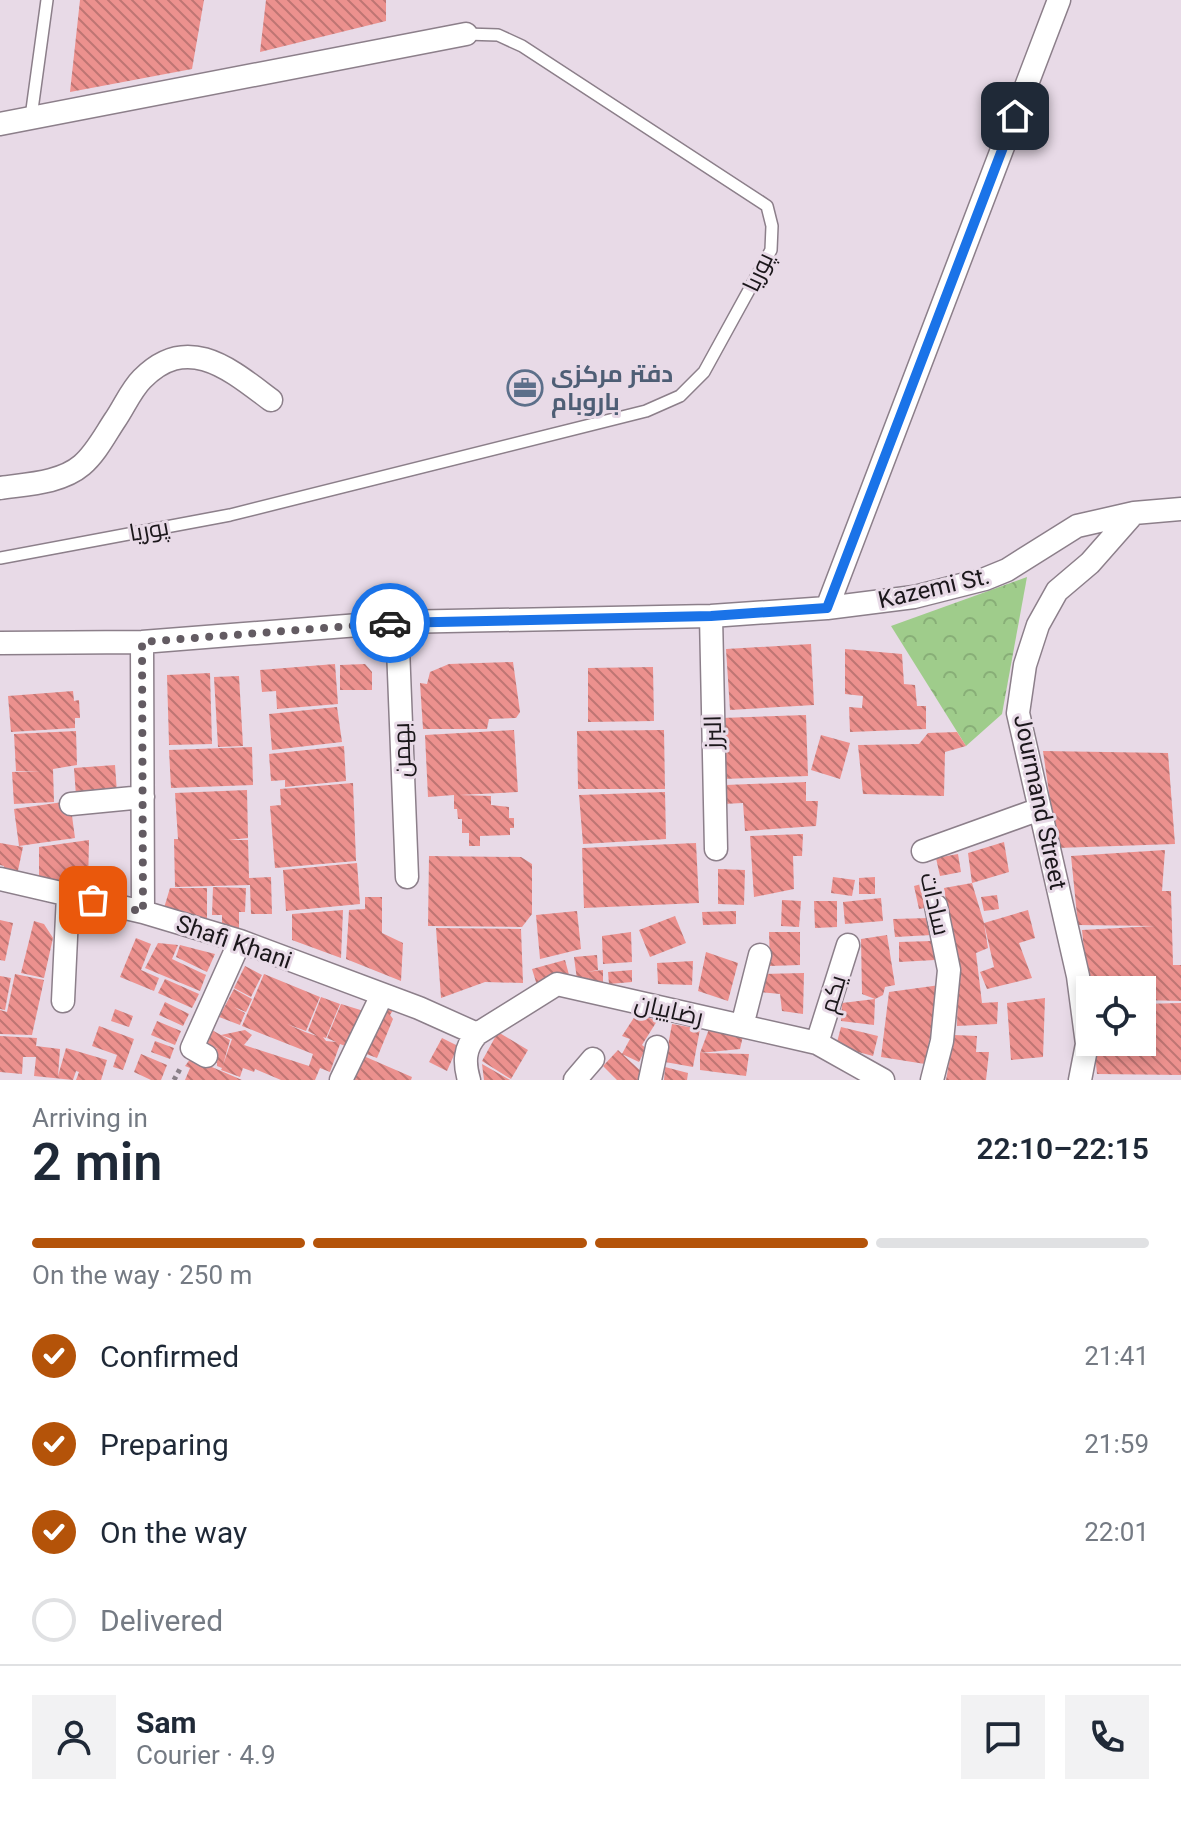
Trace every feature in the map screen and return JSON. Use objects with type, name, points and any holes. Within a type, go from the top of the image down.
[{"type":"street","points":[[827,608],[1059,0]]},
{"type":"street","name":"پوریا","points":[[0,124],[466,34]]},
{"type":"street","points":[[0,488],[44,482],[81,466],[94,452],[141,380],[163,363],[183,356],[221,363],[271,400]]},
{"type":"street","name":"Kazemi St.","points":[[0,643],[142,642],[397,622],[711,616],[827,608],[914,597],[985,579],[1007,570],[1077,526],[1134,513],[1181,509]]},
{"type":"street","name":"Jourmand Street","points":[[1080,1080],[1087,1044],[1078,976],[1018,713],[1025,665],[1038,625],[1057,591],[1090,563],[1134,513]]},
{"type":"street","name":"البرز","points":[[711,616],[716,849]]},
{"type":"street","name":"بهمن","points":[[397,622],[407,877]]},
{"type":"street","points":[[142,642],[143,912]]},
{"type":"street","points":[[71,804],[143,797]]},
{"type":"street","name":"سادات","points":[[923,851],[1040,809]]},
{"type":"street","name":"Shafi Khani","points":[[0,879],[143,912],[240,941],[469,1030]]},
{"type":"street","points":[[63,1001],[68,895]]},
{"type":"street","name":"سادات","points":[[932,1080],[942,1041],[949,970],[936,906]]},
{"type":"street","points":[[199,1052],[240,941]]},
{"type":"street","name":"یکم","points":[[817,1043],[848,945]]},
{"type":"street","points":[[742,1026],[760,955]]},
{"type":"street","name":"رضاییان","points":[[469,1030],[557,984],[817,1043],[883,1080]]},
{"type":"street","points":[[341,1080],[382,995]]},
{"type":"street","points":[[469,1030],[470,1042],[466,1053],[469,1080]]},
{"type":"street","points":[[650,1080],[657,1047]]},
{"type":"street","points":[[575,1080],[593,1059]]},
{"type":"lane","points":[[31,117],[47,0]]},
{"type":"lane","name":"پوریا","points":[[0,558],[230,515],[646,411],[680,396],[704,372],[771,250],[772,226],[767,206],[522,46],[498,35],[466,34]]},
{"type":"green space","points":[[1027,577],[1002,714],[966,746],[891,626]]},
{"type":"building","points":[[80,0],[204,0],[192,69],[70,92]]},
{"type":"building","points":[[266,0],[386,0],[386,21],[260,52]]},
{"type":"building","points":[[811,644],[814,705],[730,710],[726,649]]},
{"type":"building","points":[[845,649],[902,654],[904,684],[915,685],[917,706],[926,706],[926,729],[850,732],[849,707],[862,708],[863,696],[845,694]]},
{"type":"building","points":[[513,662],[520,712],[516,718],[489,719],[487,729],[423,729],[420,683],[427,684],[430,672],[449,664]]},
{"type":"building","points":[[335,664],[338,704],[277,709],[276,691],[262,692],[260,670]]},
{"type":"building","points":[[365,664],[372,672],[372,690],[340,690],[340,665]]},
{"type":"building","points":[[653,667],[654,721],[588,722],[588,668]]},
{"type":"building","points":[[210,673],[212,744],[169,745],[167,675]]},
{"type":"building","points":[[239,676],[243,746],[218,747],[214,677]]},
{"type":"building","points":[[73,691],[74,701],[79,700],[80,718],[75,718],[75,728],[11,732],[8,696]]},
{"type":"building","points":[[337,707],[342,742],[272,750],[269,714]]},
{"type":"building","points":[[806,715],[808,776],[723,779],[721,718]]},
{"type":"building","points":[[514,730],[518,792],[459,795],[491,796],[491,805],[509,807],[509,818],[514,818],[514,828],[510,828],[510,835],[480,836],[480,846],[469,846],[469,833],[462,833],[462,819],[458,819],[457,809],[454,809],[454,795],[428,797],[425,735]]},
{"type":"building","points":[[664,730],[665,789],[578,789],[577,731]]},
{"type":"building","points":[[76,731],[77,765],[53,769],[54,802],[14,804],[12,772],[41,771],[16,771],[14,734]]},
{"type":"building","points":[[957,732],[966,746],[945,752],[944,796],[863,794],[858,745],[919,744],[928,733]]},
{"type":"building","points":[[821,735],[850,743],[840,779],[811,770]]},
{"type":"building","points":[[344,746],[346,781],[285,787],[285,780],[271,781],[269,754]]},
{"type":"building","points":[[252,747],[253,785],[171,788],[169,750]]},
{"type":"building","points":[[1043,751],[1168,753],[1175,844],[1057,848]]},
{"type":"building","points":[[115,765],[117,793],[76,796],[74,768]]},
{"type":"building","points":[[806,782],[806,801],[818,801],[816,826],[745,831],[743,803],[723,804],[725,785]]},
{"type":"building","points":[[353,783],[356,861],[275,868],[270,806],[281,805],[280,789]]},
{"type":"building","points":[[247,790],[248,838],[228,840],[248,840],[249,878],[271,877],[272,914],[251,914],[250,885],[175,887],[174,839],[178,839],[175,793]]},
{"type":"building","points":[[665,792],[666,839],[583,844],[579,795]]},
{"type":"building","points":[[70,801],[75,838],[19,846],[14,809]]},
{"type":"building","points":[[803,834],[802,856],[793,856],[794,889],[754,897],[750,836]]},
{"type":"building","points":[[89,840],[88,887],[39,879],[39,847]]},
{"type":"building","points":[[1004,842],[1009,872],[972,883],[968,853]]},
{"type":"building","points":[[0,843],[23,847],[16,880],[2,877],[4,866],[0,865]]},
{"type":"building","points":[[696,843],[699,903],[584,908],[582,848]]},
{"type":"building","points":[[1165,850],[1162,891],[1171,891],[1173,965],[1181,965],[1181,1001],[1156,1000],[1156,976],[1087,976],[1082,930],[1155,926],[1078,925],[1071,856]]},
{"type":"building","points":[[958,854],[961,872],[940,876],[936,858]]},
{"type":"building","points":[[429,856],[521,857],[532,864],[532,914],[522,927],[428,926]]},
{"type":"building","points":[[357,863],[360,904],[286,911],[283,870]]},
{"type":"building","points":[[718,869],[745,870],[744,905],[718,904]]},
{"type":"building","points":[[833,877],[855,880],[852,896],[831,893]]},
{"type":"building","points":[[875,877],[875,894],[859,894],[859,878]]},
{"type":"building","points":[[925,883],[930,907],[919,909],[914,886]]},
{"type":"building","points":[[972,883],[988,948],[976,953],[982,1003],[998,1002],[997,1024],[957,1026],[958,977],[944,888]]},
{"type":"building","points":[[213,887],[246,888],[245,912],[239,912],[239,929],[222,929],[222,915],[212,915]]},
{"type":"building","points":[[170,888],[207,888],[207,919],[164,908]]},
{"type":"building","points":[[997,895],[999,909],[984,911],[981,897]]},
{"type":"building","points":[[365,897],[382,897],[382,933],[403,943],[401,981],[346,959],[349,910],[365,909]]},
{"type":"building","points":[[881,898],[883,921],[845,924],[843,902]]},
{"type":"building","points":[[782,900],[801,901],[799,927],[781,926]]},
{"type":"building","points":[[814,901],[837,901],[837,927],[815,928]]},
{"type":"building","points":[[343,910],[341,958],[292,940],[292,914]]},
{"type":"building","points":[[1028,910],[1035,938],[1019,943],[1032,978],[987,989],[980,972],[994,967],[984,923]]},
{"type":"building","points":[[577,911],[581,949],[540,959],[536,915]]},
{"type":"building","points":[[736,911],[736,924],[703,925],[702,912]]},
{"type":"building","points":[[675,916],[686,943],[650,957],[639,930]]},
{"type":"building","points":[[929,918],[932,935],[895,937],[893,919]]},
{"type":"building","points":[[0,920],[13,923],[5,961],[0,960]]},
{"type":"building","points":[[34,921],[44,924],[53,938],[44,978],[21,973]]},
{"type":"building","points":[[436,928],[521,929],[523,983],[485,982],[441,998]]},
{"type":"building","points":[[631,932],[632,962],[603,964],[602,936]]},
{"type":"building","points":[[769,932],[800,932],[800,965],[770,966]]},
{"type":"building","points":[[887,935],[895,985],[885,987],[883,995],[875,999],[862,994],[861,939]]},
{"type":"building","points":[[136,938],[151,944],[141,970],[159,978],[154,991],[120,977]]},
{"type":"building","points":[[932,941],[935,960],[899,962],[899,942]]},
{"type":"building","points":[[158,943],[178,945],[172,959],[206,975],[200,991],[145,968]]},
{"type":"building","points":[[180,945],[215,954],[207,972],[176,957]]},
{"type":"building","points":[[706,952],[738,963],[728,1001],[698,991]]},
{"type":"building","points":[[597,955],[598,970],[586,972],[603,970],[603,989],[589,989],[588,976],[588,986],[578,987],[574,957]]},
{"type":"building","points":[[565,960],[572,986],[540,995],[532,969]]},
{"type":"building","points":[[693,961],[692,985],[658,984],[657,963]]},
{"type":"building","points":[[245,966],[262,975],[251,997],[234,988]]},
{"type":"building","points":[[632,970],[632,982],[609,984],[608,972]]},
{"type":"building","points":[[804,973],[803,1014],[782,1011],[780,994],[760,992],[762,974]]},
{"type":"building","points":[[15,974],[44,980],[32,1035],[0,1034],[0,1010],[7,1012]]},
{"type":"building","points":[[264,974],[320,997],[306,1031],[287,1024],[305,1032],[317,1036],[308,1031],[321,997],[340,1004],[326,1038],[323,1037],[326,1041],[336,1042],[327,1038],[341,1004],[367,1012],[381,1005],[393,1010],[390,1015],[393,1019],[377,1058],[340,1044],[330,1072],[320,1068],[315,1080],[281,1080],[255,1069],[254,1072],[243,1068],[240,1077],[221,1070],[217,1063],[209,1061],[213,1048],[218,1049],[204,1043],[210,1029],[230,1040],[223,1065],[232,1039],[221,1035],[245,1030],[252,1035],[244,1045],[309,1066],[313,1054],[242,1026]]},
{"type":"building","points":[[0,976],[11,978],[5,1010],[0,1009]]},
{"type":"building","points":[[165,979],[199,994],[192,1008],[158,993]]},
{"type":"building","points":[[940,985],[925,1064],[881,1057],[889,992]]},
{"type":"building","points":[[234,989],[252,999],[246,1012],[234,1007],[245,1013],[240,1025],[219,1017]]},
{"type":"building","points":[[1045,998],[1043,1057],[1011,1060],[1007,1003]]},
{"type":"building","points":[[875,999],[874,1025],[841,1021],[842,1003]]},
{"type":"building","points":[[165,1002],[189,1014],[183,1026],[159,1015]]},
{"type":"building","points":[[1181,1003],[1181,1075],[1097,1074],[1095,1056],[1156,1056],[1156,1004]]},
{"type":"building","points":[[115,1009],[133,1016],[129,1027],[111,1021]]},
{"type":"building","points":[[637,1013],[657,1021],[642,1045],[646,1048],[639,1062],[622,1054],[630,1039],[622,1036]]},
{"type":"building","points":[[157,1021],[181,1031],[175,1045],[151,1035]]},
{"type":"building","points":[[672,1024],[700,1029],[693,1067],[665,1062]]},
{"type":"building","points":[[99,1026],[134,1039],[123,1070],[113,1067],[117,1055],[92,1046]]},
{"type":"building","points":[[841,1027],[878,1036],[873,1056],[836,1046]]},
{"type":"building","points":[[709,1029],[743,1036],[740,1049],[700,1053]]},
{"type":"building","points":[[498,1032],[528,1050],[511,1079],[482,1061]]},
{"type":"building","points":[[954,1035],[977,1036],[976,1052],[989,1052],[986,1080],[946,1080]]},
{"type":"building","points":[[0,1036],[37,1038],[36,1046],[60,1049],[58,1076],[66,1048],[107,1060],[101,1080],[76,1080],[79,1072],[76,1071],[73,1080],[34,1076],[36,1057],[23,1057],[22,1074],[0,1072]]},
{"type":"building","points":[[442,1038],[458,1046],[447,1071],[429,1062]]},
{"type":"building","points":[[155,1041],[174,1048],[170,1059],[151,1052]]},
{"type":"building","points":[[618,1050],[647,1077],[645,1080],[617,1080],[603,1066]]},
{"type":"building","points":[[700,1053],[749,1054],[746,1076],[700,1070]]},
{"type":"building","points":[[141,1054],[167,1065],[161,1080],[151,1080],[134,1072]]},
{"type":"building","points":[[359,1054],[412,1077],[411,1080],[348,1080]]},
{"type":"building","points":[[191,1058],[242,1080],[185,1080],[190,1068],[185,1066]]},
{"type":"building","points":[[482,1064],[510,1080],[484,1080]]},
{"type":"building","points":[[665,1067],[688,1073],[687,1080],[664,1080]]},
{"type":"way so far","points":[[93,900],[143,912],[142,642],[390,623]]},
{"type":"place","name":"دفتر مرکزی باروبام","points":[[525,388]]},
{"type":"route","points":[[390,623],[711,616],[827,608],[1015,116]]}]
